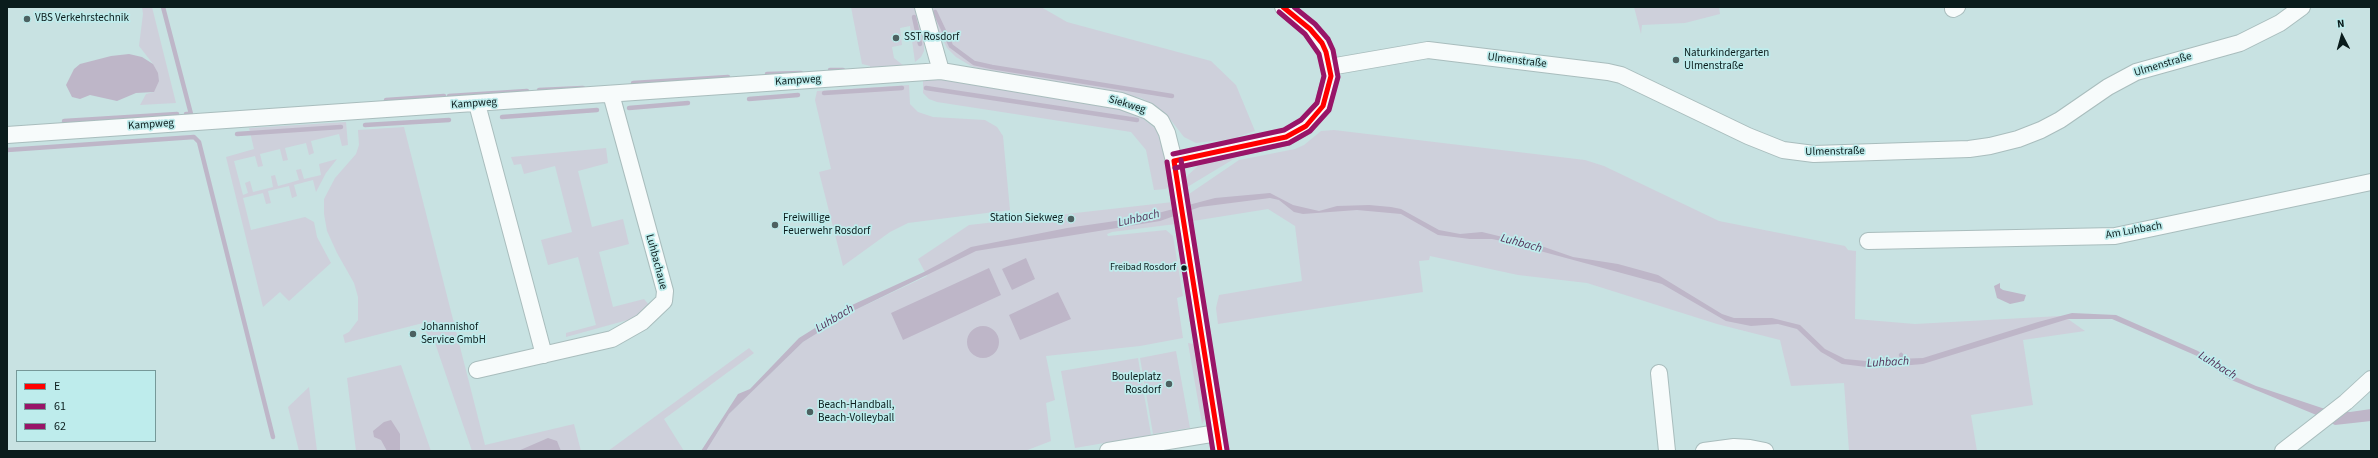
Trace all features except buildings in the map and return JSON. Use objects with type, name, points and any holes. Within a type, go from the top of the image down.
[{"type":"street","points":[[923,7],[942,71]]},
{"type":"street","points":[[1174,161],[1276,140],[1298,132],[1314,118],[1323,106],[1330,84],[1330,67],[1322,43],[1317,36],[1282,7]]},
{"type":"street","name":"Ulmenstraße","points":[[1330,67],[1428,50],[1608,72],[1621,75],[1748,136],[1783,150],[1814,154],[1969,149],[1997,145],[2041,130],[2060,120],[2108,87],[2136,72],[2240,43],[2280,23],[2302,7]]},
{"type":"street","name":"Kampweg","points":[[7,135],[942,71]]},
{"type":"street","name":"Siekweg","points":[[942,71],[1135,105],[1148,110],[1161,121],[1167,133],[1174,161],[1220,451]]},
{"type":"street","name":"Luhbachaue","points":[[477,370],[612,339],[642,322],[664,301],[664,291],[611,94]]},
{"type":"street","points":[[477,104],[544,355]]},
{"type":"street","name":"Am Luhbach","points":[[1868,241],[2115,236],[2371,182]]},
{"type":"street","points":[[1659,373],[1667,451]]},
{"type":"street","points":[[2283,451],[2346,402],[2371,379]]},
{"type":"street","points":[[1108,451],[1217,433]]},
{"type":"street","points":[[1704,451],[1734,448],[1750,448],[1765,451]]},
{"type":"shaded area","points":[[142,7],[152,7],[176,103],[140,105],[146,94],[154,92],[153,64],[139,46],[143,14]]},
{"type":"shaded area","points":[[851,7],[917,7],[924,36],[924,51],[921,57],[915,62],[910,26],[900,28],[902,45],[892,47],[894,58],[904,66],[870,71],[870,66],[862,64]]},
{"type":"shaded area","points":[[931,7],[1041,7],[1067,22],[1211,61],[1236,85],[1255,131],[1231,139],[1196,143],[1184,137],[1166,114],[1156,106],[1141,98],[987,71],[971,66],[956,57],[947,48],[935,24]]},
{"type":"shaded area","points":[[1634,7],[1719,7],[1720,14],[1685,23],[1642,25],[1641,34]]},
{"type":"shaded area","points":[[951,78],[1132,110],[1156,129],[1164,152],[1169,185],[1166,189],[1154,190],[1146,150],[1131,132],[937,102],[929,99],[923,93],[923,80]]},
{"type":"shaded area","points":[[909,85],[910,104],[918,112],[933,117],[985,120],[997,127],[1003,136],[1010,210],[908,223],[890,232],[843,266],[819,172],[831,169],[815,100],[817,91]]},
{"type":"shaded area","points":[[346,122],[348,145],[342,146],[339,134],[311,141],[314,153],[309,155],[306,143],[285,148],[288,160],[283,161],[280,149],[260,154],[263,166],[258,167],[255,156],[234,161],[243,195],[248,193],[245,183],[250,181],[253,192],[273,187],[271,176],[275,175],[278,186],[299,180],[296,170],[301,169],[304,179],[321,175],[319,164],[337,159],[326,173],[316,192],[313,180],[294,185],[297,196],[292,198],[289,186],[268,191],[271,203],[266,204],[263,193],[243,198],[251,230],[305,217],[314,222],[317,237],[331,263],[289,301],[280,292],[263,307],[226,157],[254,149],[249,128]]},
{"type":"shaded area","points":[[404,127],[485,445],[574,424],[581,451],[472,451],[434,340],[430,341],[423,323],[345,343],[343,335],[349,332],[358,320],[358,297],[354,283],[337,253],[327,231],[324,214],[324,199],[335,178],[356,154],[359,145],[358,130]]},
{"type":"shaded area","points":[[1334,130],[1585,160],[1604,166],[1719,221],[1845,246],[1848,250],[1856,251],[1855,319],[1915,324],[2060,316],[2068,319],[2085,331],[2023,340],[2033,405],[1971,415],[1977,451],[1849,451],[1844,383],[1791,386],[1780,340],[1717,324],[1587,283],[1518,275],[1430,256],[1429,260],[1419,261],[1423,292],[1218,324],[1216,308],[1219,295],[1302,281],[1295,226],[1268,209],[1193,221],[1189,194],[1239,160],[1295,149],[1304,145],[1321,131]]},
{"type":"shaded area","points":[[606,148],[608,163],[578,171],[592,227],[623,219],[629,244],[599,252],[613,307],[644,299],[650,306],[635,318],[566,337],[566,333],[596,325],[578,257],[548,265],[541,240],[572,232],[555,166],[524,174],[521,164],[514,165],[511,157]]},
{"type":"shaded area","points":[[1237,157],[1184,188],[1188,175],[1198,166],[1209,161]]},
{"type":"shaded area","name":"Freibad Rosdorf","points":[[1173,202],[1176,224],[1112,232],[1107,234],[1108,236],[1166,230],[1173,236],[1183,296],[1177,298],[1183,338],[1140,346],[1046,356],[1055,400],[1046,403],[1051,441],[1025,451],[706,451],[729,414],[803,342],[853,311],[927,276],[918,259],[969,225]]},
{"type":"shaded area","points":[[1188,343],[1193,344],[1196,348],[1206,411],[1205,419],[1202,424]]},
{"type":"shaded area","points":[[749,348],[754,353],[664,419],[684,451],[608,451]]},
{"type":"shaded area","points":[[1176,351],[1190,428],[1153,434],[1140,358]]},
{"type":"shaded area","points":[[1138,358],[1151,435],[1075,448],[1061,371]]},
{"type":"shaded area","points":[[401,365],[431,451],[356,451],[347,378]]},
{"type":"shaded area","points":[[309,387],[317,451],[299,451],[288,407]]},
{"type":"water","points":[[129,54],[142,57],[153,64],[158,73],[159,81],[154,92],[136,93],[117,101],[90,95],[80,99],[72,97],[66,85],[74,69],[80,64],[111,56]]},
{"type":"water","points":[[1270,193],[1293,205],[1319,211],[1337,206],[1369,205],[1401,209],[1439,230],[1460,234],[1482,232],[1515,240],[1524,240],[1573,257],[1618,264],[1658,275],[1722,314],[1734,318],[1772,318],[1800,325],[1825,349],[1845,359],[1887,363],[1896,359],[1923,358],[2038,322],[2072,313],[2116,315],[2198,351],[2231,375],[2256,386],[2322,408],[2350,412],[2371,409],[2371,421],[2335,425],[2314,414],[2229,379],[2197,356],[2112,319],[2068,319],[1923,364],[1875,368],[1842,364],[1821,352],[1797,329],[1778,324],[1751,326],[1726,321],[1662,284],[1507,242],[1492,239],[1470,239],[1438,235],[1401,214],[1357,210],[1303,214],[1294,212],[1279,200],[1270,198],[1200,207],[1160,221],[976,251],[853,311],[803,342],[729,414],[706,451],[701,451],[738,394],[750,389],[799,338],[852,305],[924,272],[971,247],[1067,228],[1143,217],[1215,198]]},
{"type":"water","points":[[1026,258],[1035,279],[1012,290],[1002,269]]},
{"type":"water","points":[[989,268],[1001,295],[903,340],[891,313]]},
{"type":"water","points":[[2000,283],[2000,288],[2003,290],[2026,295],[2024,301],[2010,304],[1997,298],[1994,286]]},
{"type":"water","points":[[1058,292],[1071,319],[1020,340],[1009,315]]},
{"type":"water","points":[[980,326],[986,326],[995,330],[999,342],[995,354],[986,358],[980,358],[971,354],[967,345],[967,339],[971,330]]},
{"type":"water","points":[[391,420],[400,434],[400,451],[387,451],[381,440],[374,437],[373,431],[384,422]]},
{"type":"water","points":[[548,438],[557,441],[561,451],[518,451]]},
{"type":"waterway","points":[[163,7],[191,114],[186,114]]},
{"type":"waterway","points":[[935,12],[951,46],[974,63],[1172,96]]},
{"type":"waterway","points":[[914,17],[920,44]]},
{"type":"waterway","points":[[830,70],[843,70]]},
{"type":"waterway","points":[[767,74],[801,73]]},
{"type":"waterway","points":[[633,83],[728,77]]},
{"type":"waterway","points":[[539,90],[583,88]]},
{"type":"waterway","points":[[824,93],[902,88]]},
{"type":"waterway","points":[[926,88],[1137,120]]},
{"type":"waterway","points":[[449,96],[527,91]]},
{"type":"waterway","points":[[749,99],[798,95]]},
{"type":"waterway","points":[[386,100],[444,96]]},
{"type":"waterway","points":[[629,108],[688,103]]},
{"type":"waterway","points":[[502,117],[597,110]]},
{"type":"waterway","points":[[64,121],[177,114]]},
{"type":"waterway","points":[[365,125],[449,120]]},
{"type":"waterway","points":[[237,134],[341,127]]},
{"type":"waterway","points":[[7,150],[194,137],[199,142],[273,437]]},
{"type":"waterway","name":"Luhbach","points":[[1901,355],[1906,362]]},
{"type":"transit line","name":"E","points":[[1174,161],[1286,137],[1306,126],[1323,106],[1331,76],[1326,52],[1322,43],[1310,29],[1283,7]]},
{"type":"transit line","name":"61","points":[[1175,168],[1289,143],[1310,131],[1329,110],[1338,77],[1333,50],[1328,39],[1315,24],[1294,7]]},
{"type":"transit line","name":"62","points":[[1173,154],[1284,130],[1301,120],[1317,103],[1324,76],[1319,54],[1305,34],[1279,12]]},
{"type":"transit line","name":"62","points":[[1181,160],[1227,450]]},
{"type":"transit line","name":"E","points":[[1174,161],[1220,451]]},
{"type":"transit line","name":"61","points":[[1167,162],[1213,451]]},
{"type":"place","name":"VBS Verkehrstechnik","points":[[27,19]]},
{"type":"place","name":"SST Rosdorf","points":[[896,38]]},
{"type":"place","name":"Naturkindergarten Ulmenstraße","points":[[1676,60]]},
{"type":"place","name":"Station Siekweg","points":[[1071,219]]},
{"type":"place","name":"Freiwillige Feuerwehr Rosdorf","points":[[775,225]]},
{"type":"place","name":"Freibad Rosdorf","points":[[1184,268]]},
{"type":"place","name":"Johannishof Service GmbH","points":[[413,334]]},
{"type":"place","name":"Bouleplatz Rosdorf","points":[[1169,384]]},
{"type":"place","name":"Beach-Handball, Beach-Volleyball","points":[[810,412]]}]
